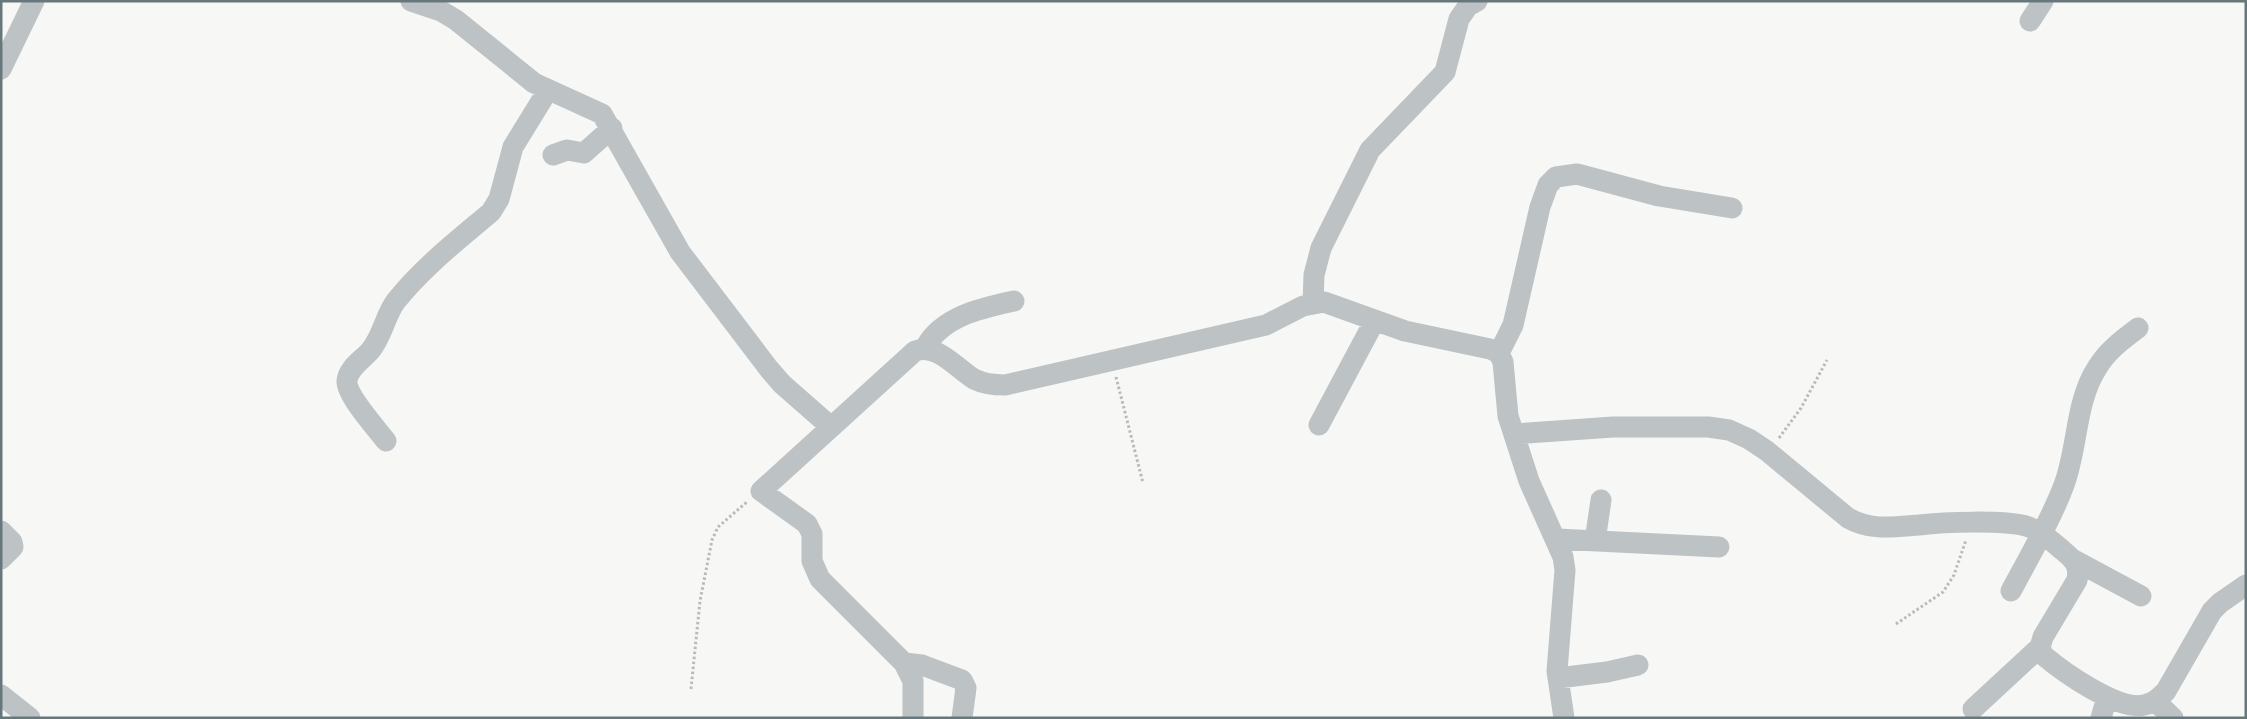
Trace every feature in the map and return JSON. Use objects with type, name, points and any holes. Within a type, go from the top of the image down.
[{"type":"street","points":[[1,69],[34,1]]},
{"type":"street","points":[[410,1],[441,11],[456,20],[534,83],[602,114],[612,128],[680,252],[773,374],[831,427]]},
{"type":"street","points":[[1313,303],[1314,275],[1321,248],[1370,150],[1445,72],[1450,60],[1459,19],[1468,6],[1477,1]]},
{"type":"street","points":[[2030,21],[2043,1]]},
{"type":"street","points":[[386,441],[356,401],[347,384],[347,379],[383,331],[394,303],[416,277],[491,212],[499,199],[512,147],[548,90]]},
{"type":"street","points":[[553,155],[567,150],[584,153],[612,128]]},
{"type":"street","points":[[1498,353],[1513,325],[1540,207],[1548,185],[1556,177],[1577,174],[1659,196],[1732,208]]},
{"type":"street","points":[[925,348],[933,335],[965,314],[1014,301]]},
{"type":"street","points":[[913,718],[913,681],[904,663],[820,580],[812,561],[812,534],[807,524],[761,491],[915,351],[925,348],[934,351],[975,380],[990,385],[1005,385],[1266,325],[1313,303],[1335,304],[1405,331],[1490,349],[1498,353],[1503,362],[1506,404],[1514,434],[1530,481],[1556,539],[1565,570],[1557,657],[1564,718]]},
{"type":"street","points":[[1319,424],[1375,320]]},
{"type":"street","points":[[2011,591],[2063,488],[2072,462],[2084,400],[2096,368],[2115,345],[2138,328]]},
{"type":"street","points":[[1514,434],[1613,427],[1708,427],[1729,430],[1749,439],[1767,451],[1848,518],[1860,525],[1877,529],[1924,524],[2010,524],[2027,526],[2041,533],[2074,560],[2142,596]]},
{"type":"street","points":[[1595,541],[1600,500]]},
{"type":"street","points":[[1,532],[12,542],[13,547],[1,559]]},
{"type":"street","points":[[1556,539],[1719,547]]},
{"type":"street","points":[[1972,710],[2040,647],[2043,637],[2077,580],[2079,570],[2074,560]]},
{"type":"street","points":[[2040,647],[2043,655],[2053,663],[2107,697],[2128,705],[2142,706],[2155,702],[2166,690],[2212,612],[2220,603],[2246,584]]},
{"type":"street","points":[[904,663],[922,665],[962,680],[966,688],[962,718]]},
{"type":"street","points":[[1558,678],[1608,672],[1638,664]]},
{"type":"street","points":[[1,695],[30,718]]},
{"type":"street","points":[[2101,718],[2107,697]]},
{"type":"street","points":[[2155,702],[2173,718]]},
{"type":"path","points":[[1767,451],[1781,436],[1801,408],[1827,360]]},
{"type":"path","points":[[1112,361],[1143,483]]},
{"type":"path","points":[[690,689],[700,601],[712,540],[718,527],[761,491]]},
{"type":"path","points":[[1896,624],[1943,592],[1954,575],[1971,524]]}]
